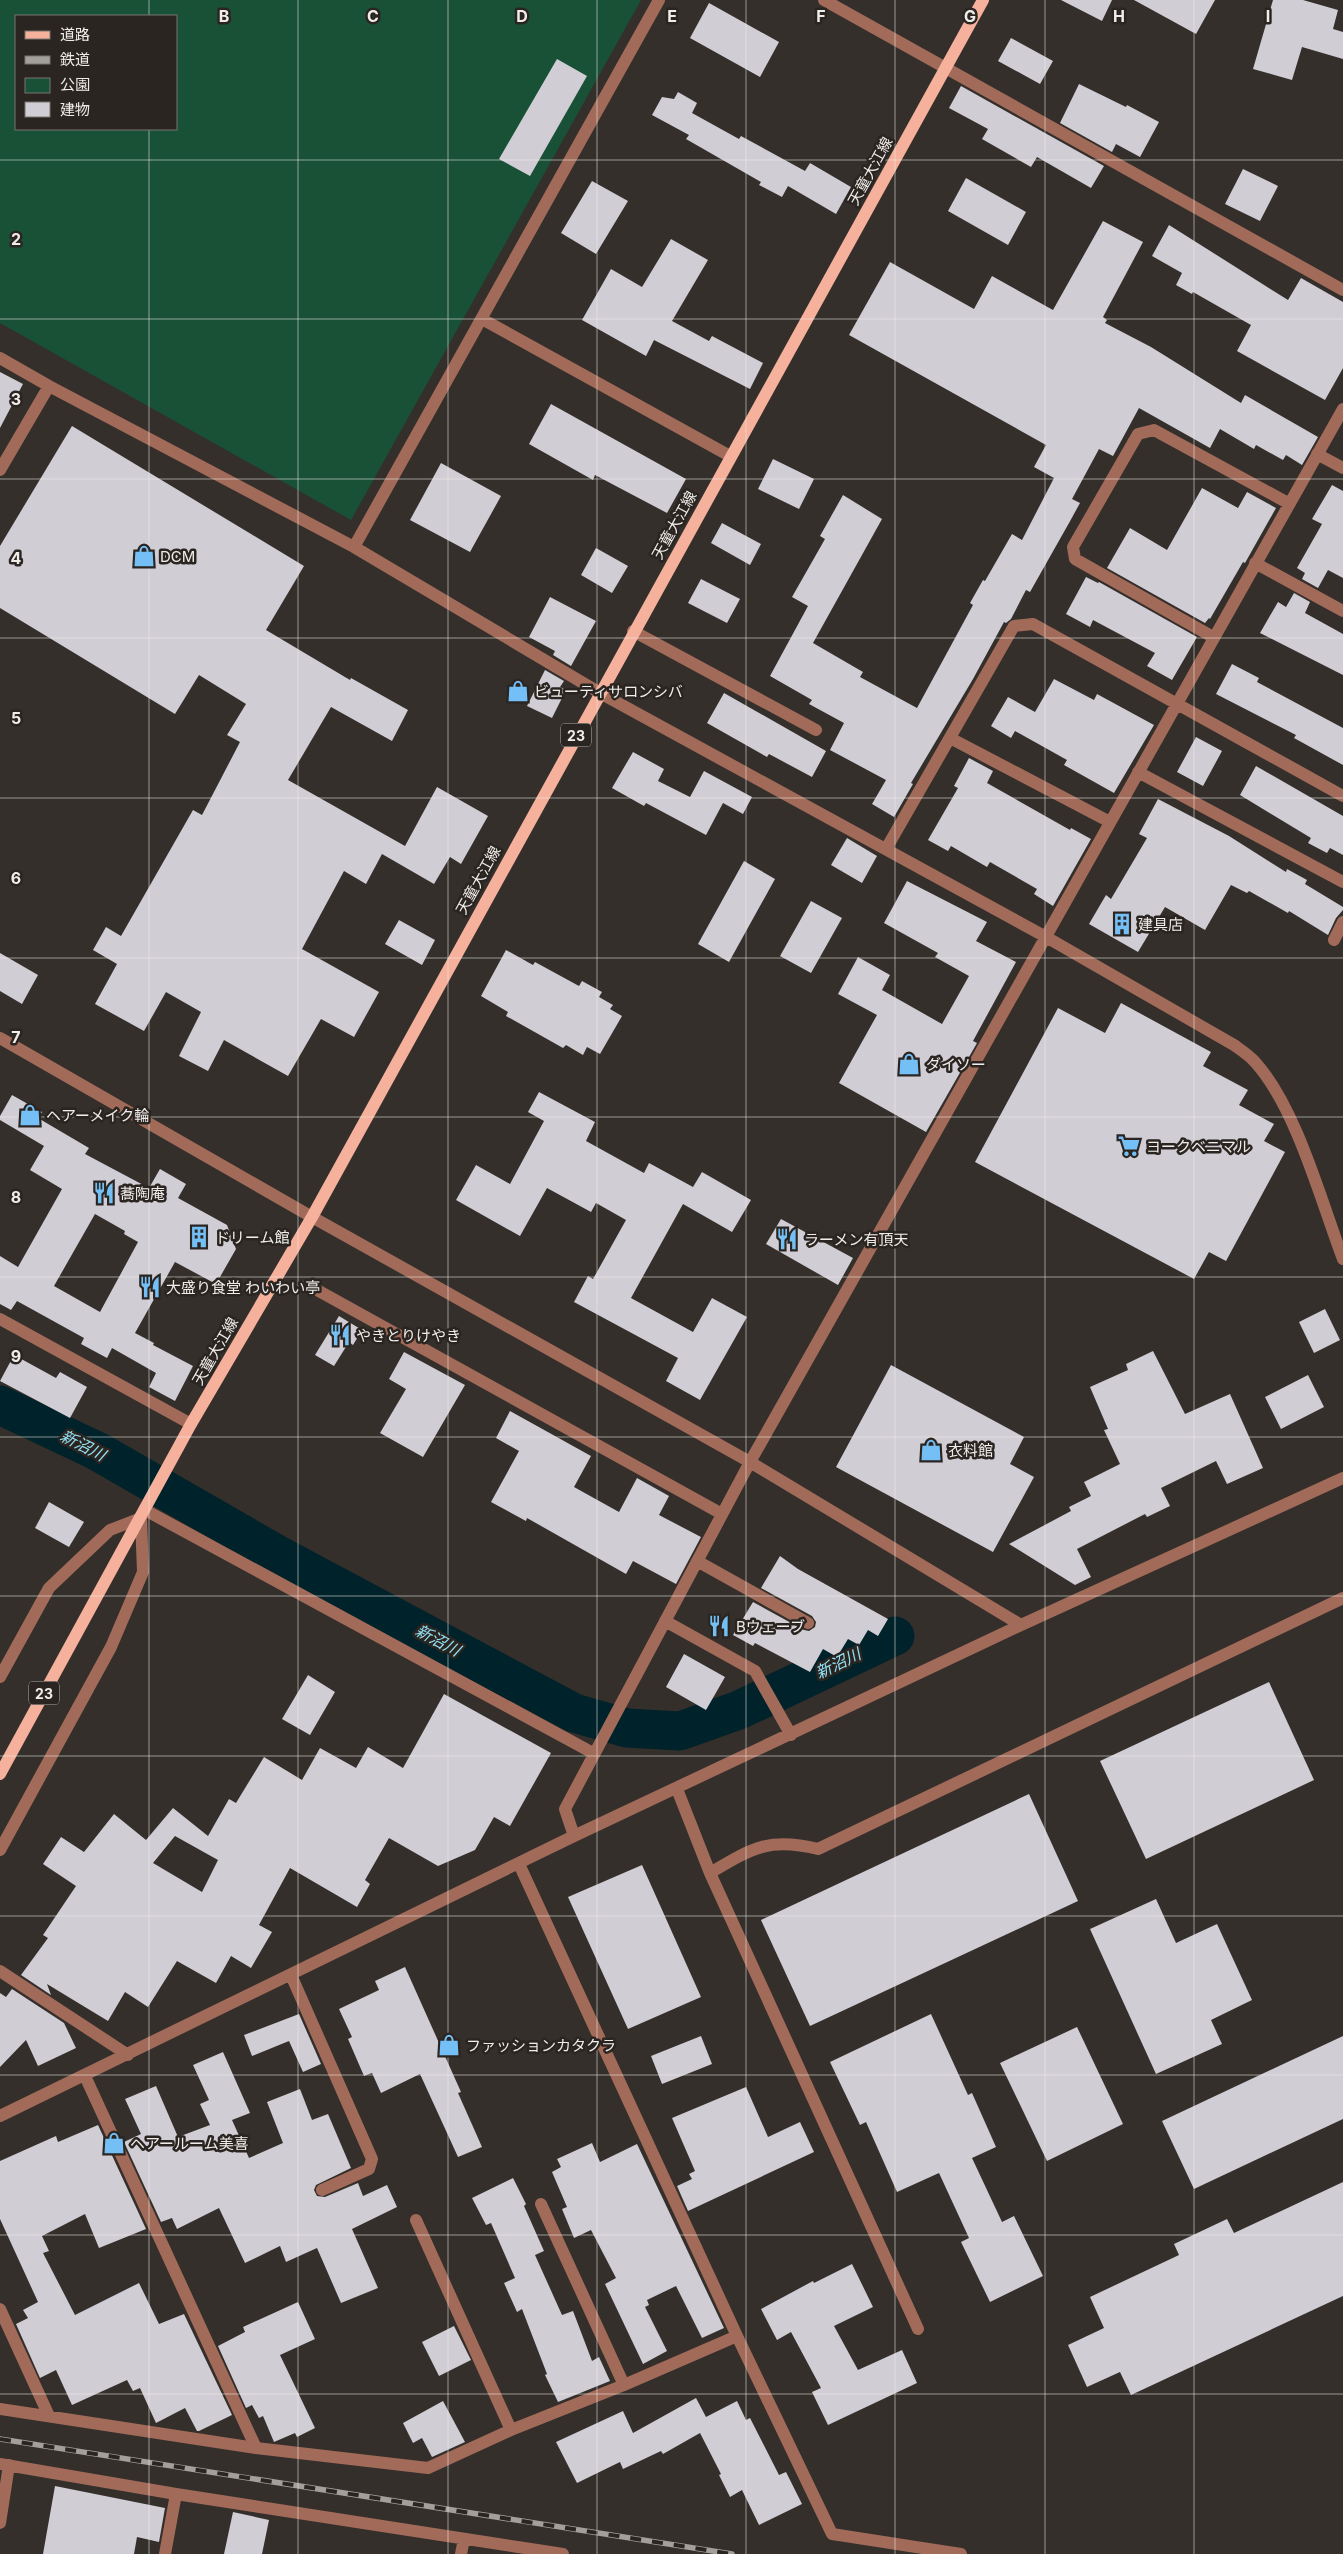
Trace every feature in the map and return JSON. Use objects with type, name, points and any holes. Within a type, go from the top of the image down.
[{"type":"main road","name":"天童大江線","points":[[0,1774],[191,1424],[312,1217],[983,0]]},
{"type":"street","points":[[354,547],[659,0]]},
{"type":"street","points":[[824,0],[1343,290]]},
{"type":"street","points":[[482,319],[730,456]]},
{"type":"street","points":[[0,358],[49,386],[354,547],[600,693],[1046,937],[1234,1044],[1254,1061],[1279,1095],[1293,1126],[1343,1259]]},
{"type":"street","points":[[0,470],[49,386]]},
{"type":"street","points":[[574,1836],[565,1809],[618,1706],[750,1462],[1288,503],[1343,409]]},
{"type":"street","points":[[1213,637],[1075,559],[1073,547],[1138,434],[1154,430],[1288,503]]},
{"type":"street","points":[[1317,454],[1343,468]]},
{"type":"street","points":[[1255,563],[1343,611]]},
{"type":"street","points":[[886,849],[1014,626],[1033,624],[1343,796]]},
{"type":"street","points":[[633,632],[816,730]]},
{"type":"street","points":[[950,738],[1110,822]]},
{"type":"street","points":[[1138,772],[1343,882]]},
{"type":"street","points":[[1334,940],[1343,922]]},
{"type":"street","points":[[0,1038],[312,1217],[750,1462],[1021,1625]]},
{"type":"street","points":[[308,1285],[722,1514]]},
{"type":"street","points":[[0,1319],[191,1424]]},
{"type":"street","points":[[0,2116],[574,1836],[1021,1625],[1343,1478]]},
{"type":"street","points":[[0,1677],[49,1588],[110,1530],[145,1510]]},
{"type":"street","points":[[145,1510],[593,1753]]},
{"type":"street","points":[[0,1850],[111,1647],[144,1572],[145,1510]]},
{"type":"street","points":[[698,1561],[808,1623]]},
{"type":"street","points":[[710,1873],[742,1854],[770,1844],[795,1844],[818,1849],[1343,1598]]},
{"type":"street","points":[[665,1622],[755,1671],[791,1735]]},
{"type":"street","points":[[677,1789],[710,1873],[918,2329]]},
{"type":"street","points":[[519,1864],[737,2336],[832,2534],[961,2554]]},
{"type":"street","points":[[0,1972],[128,2055]]},
{"type":"street","points":[[291,1975],[372,2159],[369,2169],[322,2190]]},
{"type":"street","points":[[85,2076],[256,2448]]},
{"type":"street","points":[[541,2204],[624,2385]]},
{"type":"street","points":[[416,2220],[511,2430]]},
{"type":"street","points":[[0,2309],[49,2416]]},
{"type":"street","points":[[0,2409],[256,2448],[428,2468],[511,2430],[624,2385],[737,2336]]},
{"type":"street","points":[[0,2523],[5,2464],[176,2494],[563,2554]]},
{"type":"street","points":[[165,2554],[176,2494]]},
{"type":"street","points":[[461,2554],[464,2539]]},
{"type":"green space","points":[[0,0],[641,0],[351,520],[0,323]]},
{"type":"building","points":[[1061,0],[1112,0],[1102,21]]},
{"type":"building","points":[[1134,0],[1215,0],[1196,34]]},
{"type":"building","points":[[1273,0],[1303,0],[1338,10],[1333,29],[1343,32],[1343,59],[1302,47],[1292,80],[1253,69]]},
{"type":"building","points":[[709,3],[779,42],[760,77],[690,38]]},
{"type":"building","points":[[1011,38],[1053,61],[1040,84],[998,61]]},
{"type":"building","points":[[557,59],[587,76],[530,176],[499,159]]},
{"type":"building","points":[[1079,84],[1126,107],[1127,105],[1159,122],[1140,157],[1116,144],[1112,152],[1060,123]]},
{"type":"building","points":[[961,86],[1104,166],[1091,188],[1037,157],[1031,167],[982,139],[988,129],[949,108]]},
{"type":"building","points":[[678,92],[697,103],[692,113],[739,139],[741,136],[805,171],[810,163],[851,187],[836,214],[788,186],[782,197],[759,185],[761,182],[686,139],[689,135],[652,115],[662,97],[674,99]]},
{"type":"building","points":[[1243,169],[1278,186],[1260,221],[1225,204]]},
{"type":"building","points":[[966,178],[1026,212],[1008,245],[948,211]]},
{"type":"building","points":[[592,181],[628,201],[596,254],[561,233]]},
{"type":"building","points":[[1103,221],[1143,242],[1103,317],[1107,320],[1105,323],[1151,347],[1241,403],[1245,395],[1318,437],[1302,465],[1286,455],[1283,460],[1256,445],[1254,449],[1220,429],[1210,448],[1139,408],[1113,456],[1099,449],[1072,499],[1080,503],[1069,523],[1030,592],[1026,590],[1011,619],[1006,623],[1004,622],[973,679],[911,783],[913,784],[894,817],[872,804],[886,780],[830,750],[844,723],[809,704],[812,700],[770,676],[808,606],[792,597],[825,539],[820,536],[843,495],[882,519],[813,643],[863,672],[860,677],[917,708],[973,605],[970,603],[983,580],[985,581],[1012,534],[1022,540],[1054,478],[1034,467],[1046,445],[849,335],[890,262],[974,309],[992,276],[1053,310]]},
{"type":"building","points":[[1169,225],[1288,300],[1301,278],[1343,302],[1343,368],[1325,400],[1237,351],[1251,325],[1193,292],[1192,294],[1176,285],[1182,273],[1152,256]]},
{"type":"building","points":[[671,239],[708,260],[672,321],[709,341],[712,336],[763,363],[750,389],[654,340],[646,356],[582,320],[611,269],[642,287]]},
{"type":"building","points":[[0,372],[23,384],[0,428]]},
{"type":"building","points":[[551,404],[686,479],[667,513],[595,475],[593,480],[529,444]]},
{"type":"building","points":[[72,426],[304,566],[266,630],[350,680],[351,678],[408,710],[392,741],[331,707],[288,780],[405,846],[437,787],[488,816],[461,864],[450,857],[434,884],[382,854],[366,884],[344,871],[302,949],[379,992],[354,1037],[321,1019],[288,1076],[224,1040],[208,1071],[179,1056],[201,1012],[166,992],[144,1031],[95,1004],[117,964],[93,950],[106,927],[121,936],[193,810],[202,815],[240,742],[227,735],[246,704],[199,675],[175,714],[0,608],[0,546]]},
{"type":"building","points":[[773,459],[814,479],[799,509],[758,489]]},
{"type":"building","points":[[441,463],[501,496],[470,552],[410,520]]},
{"type":"building","points":[[1332,485],[1343,491],[1343,578],[1328,570],[1318,588],[1302,579],[1305,573],[1297,568],[1322,524],[1312,519]]},
{"type":"building","points":[[1202,488],[1238,508],[1247,492],[1276,508],[1245,563],[1243,562],[1210,619],[1205,623],[1107,568],[1130,528],[1167,550]]},
{"type":"building","points":[[722,523],[761,544],[750,565],[711,543]]},
{"type":"building","points":[[596,548],[628,566],[612,593],[581,575]]},
{"type":"building","points":[[1086,577],[1099,582],[1197,637],[1172,680],[1147,666],[1155,653],[1093,620],[1090,627],[1066,614]]},
{"type":"building","points":[[701,579],[740,599],[727,623],[688,603]]},
{"type":"building","points":[[1294,593],[1310,602],[1305,613],[1343,634],[1343,675],[1260,633],[1278,602],[1286,607]]},
{"type":"building","points":[[550,597],[596,621],[571,666],[553,655],[555,651],[529,637]]},
{"type":"building","points":[[1232,664],[1259,678],[1257,682],[1343,728],[1343,765],[1294,738],[1296,735],[1216,694]]},
{"type":"building","points":[[545,670],[564,681],[560,687],[566,690],[552,718],[527,706]]},
{"type":"building","points":[[1054,679],[1094,700],[1097,694],[1154,725],[1114,793],[1064,765],[1067,760],[1015,731],[1011,738],[991,726],[1008,697],[1035,712]]},
{"type":"building","points":[[724,693],[826,751],[812,777],[769,754],[767,757],[707,723]]},
{"type":"building","points":[[1196,737],[1222,751],[1203,786],[1177,772]]},
{"type":"building","points":[[633,752],[664,769],[658,781],[690,797],[704,771],[752,797],[743,814],[723,803],[706,835],[646,803],[644,806],[612,788]]},
{"type":"building","points":[[969,758],[993,771],[987,783],[1070,830],[1071,828],[1091,839],[1053,906],[1034,894],[1037,889],[990,862],[987,867],[951,846],[948,851],[928,840],[958,788],[954,786]]},
{"type":"building","points":[[1256,766],[1343,816],[1343,855],[1330,848],[1327,853],[1308,843],[1311,838],[1240,795]]},
{"type":"building","points":[[1158,799],[1229,836],[1286,872],[1287,869],[1307,880],[1305,884],[1343,907],[1328,935],[1289,911],[1288,913],[1249,891],[1247,893],[1231,885],[1205,930],[1165,907],[1138,952],[1089,924],[1106,895],[1111,899],[1147,838],[1139,834]]},
{"type":"building","points":[[847,838],[877,856],[862,883],[831,865]]},
{"type":"building","points":[[744,861],[775,879],[729,962],[698,944]]},
{"type":"building","points":[[907,881],[987,922],[976,941],[1016,962],[973,1041],[977,1043],[926,1132],[839,1083],[877,1015],[838,994],[858,957],[890,975],[882,990],[942,1024],[969,976],[935,957],[938,953],[884,923]]},
{"type":"building","points":[[811,901],[842,918],[811,973],[780,956]]},
{"type":"building","points":[[399,920],[435,940],[422,965],[385,944]]},
{"type":"building","points":[[506,950],[533,965],[535,962],[579,986],[582,981],[602,992],[599,997],[613,1005],[610,1009],[622,1016],[600,1054],[587,1047],[583,1055],[566,1045],[563,1048],[506,1016],[508,1012],[481,996]]},
{"type":"building","points":[[0,953],[38,975],[22,1004],[0,991]]},
{"type":"building","name":"ヨークベニマル","points":[[1121,1003],[1211,1052],[1203,1066],[1248,1090],[1239,1105],[1274,1124],[1264,1141],[1285,1152],[1226,1261],[1209,1252],[1194,1279],[975,1162],[1058,1008],[1105,1033]]},
{"type":"building","points":[[539,1092],[595,1122],[586,1141],[644,1173],[649,1163],[693,1187],[702,1172],[751,1200],[732,1232],[683,1204],[631,1298],[693,1332],[712,1298],[747,1317],[700,1400],[666,1381],[678,1358],[574,1302],[588,1276],[593,1279],[626,1220],[596,1203],[591,1212],[547,1188],[520,1236],[456,1200],[476,1165],[510,1184],[544,1121],[528,1112]]},
{"type":"building","points":[[12,1095],[42,1112],[38,1118],[89,1148],[85,1154],[149,1188],[160,1169],[186,1184],[178,1198],[227,1225],[236,1249],[216,1284],[175,1262],[135,1333],[154,1343],[153,1345],[193,1366],[175,1401],[149,1387],[156,1373],[112,1348],[107,1358],[81,1344],[84,1338],[17,1301],[11,1310],[0,1304],[0,1256],[18,1267],[62,1189],[30,1170],[44,1146],[0,1120],[0,1116]],"holes":[[[95,1214],[125,1231],[124,1234],[138,1242],[100,1312],[54,1286]]]},
{"type":"building","points":[[781,1219],[853,1258],[838,1285],[766,1244]]},
{"type":"building","points":[[1325,1309],[1340,1340],[1314,1353],[1299,1322]]},
{"type":"building","points":[[339,1316],[362,1330],[353,1345],[349,1342],[334,1366],[315,1355]]},
{"type":"building","points":[[1153,1351],[1185,1414],[1230,1394],[1263,1468],[1227,1484],[1216,1461],[1161,1488],[1170,1506],[1147,1517],[1145,1514],[1077,1549],[1091,1577],[1075,1585],[1009,1544],[1071,1511],[1069,1507],[1091,1496],[1084,1482],[1120,1464],[1104,1430],[1108,1429],[1090,1387],[1128,1370],[1126,1364]]},
{"type":"building","points":[[404,1352],[465,1385],[423,1457],[380,1433],[406,1389],[389,1379]]},
{"type":"building","points":[[14,1355],[56,1378],[60,1372],[87,1387],[70,1418],[0,1381]]},
{"type":"building","name":"衣料館","points":[[891,1365],[1024,1437],[1010,1464],[1034,1477],[993,1552],[836,1467]]},
{"type":"building","points":[[1308,1375],[1324,1407],[1281,1429],[1265,1397]]},
{"type":"building","points":[[510,1411],[591,1456],[574,1487],[619,1512],[637,1478],[669,1496],[659,1515],[701,1537],[676,1584],[633,1561],[626,1574],[527,1518],[526,1521],[491,1502],[519,1451],[496,1438]]},
{"type":"building","points":[[49,1502],[84,1522],[69,1547],[35,1528]]},
{"type":"building","points":[[780,1556],[798,1569],[888,1619],[878,1636],[868,1630],[859,1645],[848,1639],[837,1657],[823,1649],[810,1672],[755,1643],[753,1646],[733,1635],[753,1602],[804,1630],[809,1631],[815,1627],[816,1622],[812,1616],[761,1588]]},
{"type":"building","points":[[684,1654],[725,1677],[706,1710],[666,1687]]},
{"type":"building","points":[[308,1675],[335,1692],[310,1735],[282,1719]]},
{"type":"building","points":[[1269,1682],[1314,1780],[1146,1859],[1100,1761]]},
{"type":"building","points":[[444,1694],[551,1753],[510,1826],[494,1817],[475,1850],[438,1866],[389,1838],[365,1880],[370,1884],[357,1907],[290,1868],[259,1925],[272,1932],[251,1968],[231,1956],[216,1983],[177,1961],[148,2007],[125,1992],[108,2021],[47,1984],[51,1995],[21,1975],[48,1938],[43,1935],[76,1886],[43,1864],[61,1837],[84,1852],[114,1814],[146,1840],[173,1808],[208,1836],[229,1799],[236,1803],[264,1757],[302,1780],[320,1748],[356,1768],[368,1747],[403,1768]],"holes":[[[175,1836],[218,1860],[202,1892],[153,1863]]]},
{"type":"building","points":[[1029,1794],[1078,1901],[810,2026],[761,1920]]},
{"type":"building","points":[[642,1865],[701,1997],[628,2029],[568,1897]]},
{"type":"building","points":[[1156,1899],[1176,1943],[1217,1924],[1252,2000],[1211,2020],[1222,2044],[1156,2074],[1090,1929]]},
{"type":"building","points":[[405,1967],[461,2092],[458,2093],[482,2147],[458,2157],[420,2074],[381,2093],[372,2073],[364,2076],[348,2039],[352,2037],[339,2009],[379,1990],[375,1981]]},
{"type":"building","points":[[12,1989],[64,2023],[76,2048],[38,2066],[26,2040],[0,2067],[0,1993],[6,1997]]},
{"type":"building","points":[[299,2014],[321,2064],[303,2072],[289,2041],[252,2056],[244,2035]]},
{"type":"building","points":[[931,2014],[968,2095],[972,2093],[996,2147],[972,2158],[1002,2222],[1014,2216],[1043,2276],[990,2302],[961,2242],[969,2238],[939,2173],[897,2192],[866,2122],[860,2125],[830,2062]]},
{"type":"building","points":[[1077,2027],[1123,2124],[1047,2161],[1000,2063]]},
{"type":"building","points":[[701,2036],[712,2064],[662,2084],[651,2056]]},
{"type":"building","points":[[1343,2036],[1343,2119],[1194,2189],[1162,2121]]},
{"type":"building","points":[[223,2052],[250,2113],[232,2120],[249,2158],[283,2143],[267,2102],[300,2089],[312,2120],[328,2114],[351,2168],[316,2185],[314,2190],[317,2196],[325,2197],[358,2183],[363,2196],[387,2185],[397,2207],[352,2229],[378,2288],[341,2303],[317,2248],[286,2262],[280,2246],[245,2263],[219,2208],[177,2229],[172,2218],[161,2222],[124,2142],[141,2134],[125,2099],[156,2086],[178,2137],[210,2125],[200,2104],[209,2100],[193,2065]]},
{"type":"building","points":[[746,2087],[768,2137],[800,2122],[814,2152],[688,2211],[677,2186],[692,2179],[689,2174],[695,2171],[672,2118]]},
{"type":"building","points":[[98,2125],[146,2229],[99,2248],[85,2214],[42,2236],[49,2251],[43,2253],[75,2315],[139,2283],[159,2324],[184,2314],[232,2415],[199,2431],[197,2431],[185,2408],[156,2423],[140,2388],[133,2391],[127,2380],[72,2405],[56,2370],[40,2378],[16,2324],[28,2318],[23,2310],[38,2302],[0,2219],[0,2161],[56,2136],[58,2142]]},
{"type":"building","points":[[592,2143],[600,2162],[637,2144],[724,2328],[702,2338],[676,2286],[647,2300],[649,2305],[645,2307],[667,2351],[643,2364],[605,2284],[616,2278],[591,2230],[574,2238],[562,2209],[567,2207],[552,2172],[561,2167],[557,2159]]},
{"type":"building","points":[[513,2178],[526,2204],[524,2206],[544,2251],[535,2255],[562,2315],[573,2311],[592,2361],[599,2357],[610,2381],[558,2402],[545,2375],[547,2374],[522,2309],[517,2312],[504,2283],[515,2278],[491,2223],[486,2225],[472,2198]]},
{"type":"building","points":[[1343,2182],[1343,2296],[1131,2395],[1120,2372],[1087,2387],[1068,2345],[1104,2328],[1090,2297],[1179,2255],[1174,2244],[1227,2219],[1234,2233]]},
{"type":"building","points":[[852,2264],[873,2307],[834,2326],[858,2370],[902,2350],[917,2383],[828,2425],[812,2392],[821,2388],[791,2332],[777,2340],[761,2309],[813,2281],[814,2283]]},
{"type":"building","points":[[298,2302],[315,2339],[280,2355],[315,2428],[297,2437],[295,2433],[274,2442],[263,2416],[259,2418],[252,2405],[246,2408],[218,2346],[245,2332],[243,2327]]},
{"type":"building","points":[[454,2326],[471,2360],[439,2376],[422,2342]]},
{"type":"building","points":[[696,2398],[706,2417],[737,2401],[746,2420],[750,2418],[779,2475],[786,2472],[802,2504],[759,2525],[742,2490],[730,2497],[719,2475],[721,2474],[700,2433],[663,2454],[661,2451],[623,2469],[620,2462],[577,2483],[556,2442],[623,2411],[633,2433]]},
{"type":"building","points":[[443,2401],[465,2442],[432,2457],[422,2438],[413,2443],[403,2423]]},
{"type":"building","points":[[55,2486],[165,2508],[159,2542],[137,2537],[134,2554],[43,2554]]},
{"type":"building","points":[[233,2512],[269,2520],[262,2554],[224,2554]]},
{"type":"waterway","name":"新沼川","points":[[0,1405],[97,1451],[278,1555],[574,1713],[627,1728],[680,1731],[739,1710],[895,1636]]},
{"type":"railway","points":[[0,2439],[732,2554]]},
{"type":"place","name":"DCM","points":[[144,556]]},
{"type":"place","name":"ビューティサロンシバ","points":[[518,691]]},
{"type":"place","name":"建具店","points":[[1122,924]]},
{"type":"place","name":"ダイソー","points":[[909,1064]]},
{"type":"place","name":"ヘアーメイク輪","points":[[30,1115]]},
{"type":"place","name":"ヨークベニマル","points":[[1129,1146]]},
{"type":"place","name":"蕎陶庵","points":[[104,1193]]},
{"type":"place","name":"ドリーム館","points":[[199,1237]]},
{"type":"place","name":"ラーメン有頂天","points":[[787,1239]]},
{"type":"place","name":"大盛り食堂 わいわい亭","points":[[150,1287]]},
{"type":"place","name":"やきとりけやき","points":[[340,1335]]},
{"type":"place","name":"衣料館","points":[[931,1450]]},
{"type":"place","name":"Bウェーブ","points":[[719,1626]]},
{"type":"place","name":"ファッションカタクラ","points":[[449,2045]]},
{"type":"place","name":"ヘアールーム美喜","points":[[114,2143]]}]
